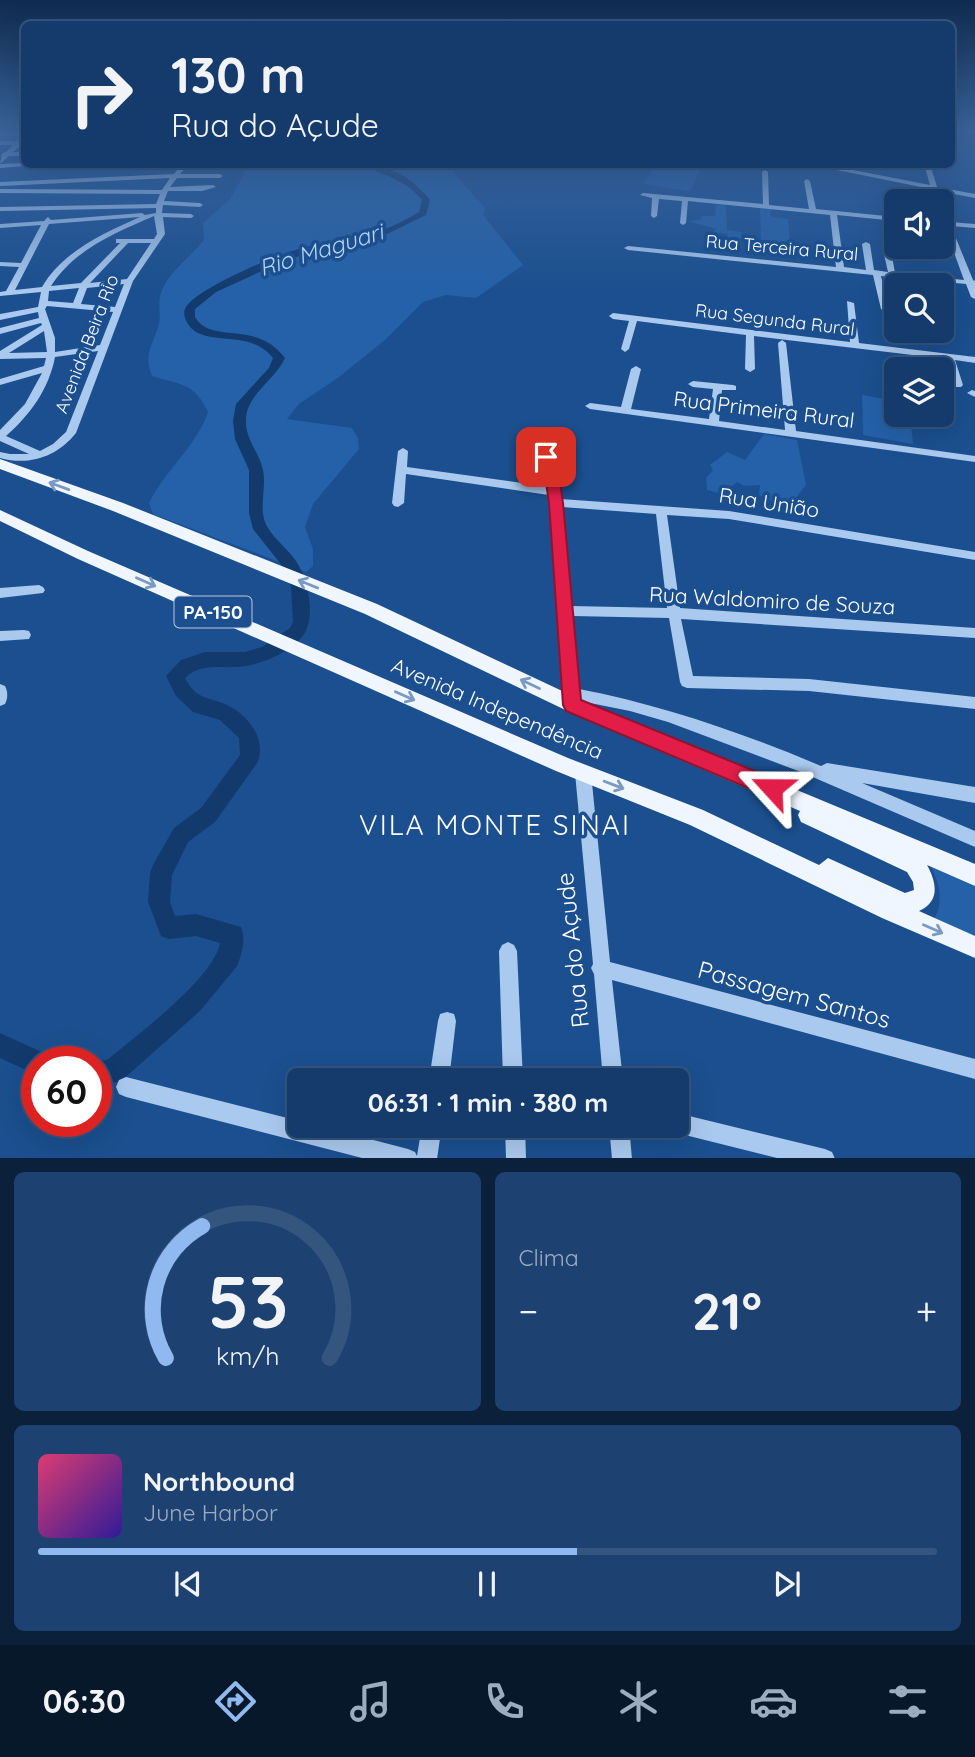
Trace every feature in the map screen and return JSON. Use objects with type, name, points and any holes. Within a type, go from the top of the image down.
[{"type":"main road","name":"Avenida Independência","points":[[0,464],[118,507],[371,609],[722,766],[975,875]]},
{"type":"main road","name":"Avenida Independência","points":[[0,515],[83,555],[342,669],[583,773],[696,817],[890,910],[975,947]]},
{"type":"main road","points":[[696,817],[725,821],[905,904],[916,903],[923,898],[925,887],[922,874],[914,865],[743,785],[722,766]]},
{"type":"street","points":[[5,293],[70,184]]},
{"type":"street","points":[[94,240],[158,241],[161,234],[157,210],[170,184]]},
{"type":"street","points":[[765,184],[766,206]]},
{"type":"street","points":[[808,184],[813,211]]},
{"type":"street","points":[[914,184],[975,196]]},
{"type":"street","points":[[932,184],[933,188]]},
{"type":"street","points":[[0,191],[213,187]]},
{"type":"street","points":[[643,195],[884,218]]},
{"type":"street","points":[[654,216],[656,196]]},
{"type":"street","points":[[683,223],[685,199]]},
{"type":"street","points":[[0,231],[4,225],[200,205]]},
{"type":"street","points":[[0,209],[56,206],[157,210],[191,216]]},
{"type":"street","points":[[40,455],[0,436],[23,413],[37,393],[48,368],[51,355],[50,335],[44,323],[43,306],[46,287],[78,250],[157,210]]},
{"type":"street","points":[[833,213],[840,270]]},
{"type":"street","points":[[954,224],[975,226]]},
{"type":"street","points":[[76,306],[85,283],[126,241]]},
{"type":"street","name":"Avenida Beira Rio","points":[[40,455],[61,444],[71,433],[129,281],[158,241]]},
{"type":"street","points":[[866,244],[884,306]]},
{"type":"street","points":[[954,244],[972,283],[975,297]]},
{"type":"street","name":"Rua Terceira Rural","points":[[628,248],[884,274]]},
{"type":"street","points":[[0,264],[22,265]]},
{"type":"street","points":[[5,293],[85,283],[129,281]]},
{"type":"street","name":"Rua Terceira Rural","points":[[954,281],[972,283]]},
{"type":"street","points":[[850,303],[855,346]]},
{"type":"street","points":[[0,317],[43,306],[118,310]]},
{"type":"street","name":"Rua Segunda Rural","points":[[612,316],[942,357]]},
{"type":"street","points":[[625,349],[633,318]]},
{"type":"street","points":[[0,331],[44,323]]},
{"type":"street","points":[[0,355],[44,323]]},
{"type":"street","points":[[750,333],[750,369]]},
{"type":"street","points":[[782,343],[791,435]]},
{"type":"street","points":[[0,355],[51,355],[104,346]]},
{"type":"street","name":"Rua Segunda Rural","points":[[954,358],[975,360]]},
{"type":"street","points":[[0,382],[48,368]]},
{"type":"street","points":[[625,411],[636,369]]},
{"type":"street","points":[[954,372],[958,385]]},
{"type":"street","points":[[693,384],[733,388]]},
{"type":"street","points":[[714,424],[718,386]]},
{"type":"street","name":"Rua Primeira Rural","points":[[590,407],[975,459]]},
{"type":"street","points":[[542,436],[559,439]]},
{"type":"street","points":[[398,503],[403,451]]},
{"type":"street","points":[[0,455],[22,459],[40,455]]},
{"type":"street","name":"Rua União","points":[[401,470],[551,495],[729,515],[975,556]]},
{"type":"street","points":[[551,495],[566,611],[573,700],[630,705],[668,716],[804,766],[975,839]]},
{"type":"street","points":[[660,509],[685,679],[690,683],[855,689],[975,703]]},
{"type":"street","points":[[0,593],[39,590]]},
{"type":"street","name":"Rua Waldomiro de Souza","points":[[566,611],[674,613],[974,635]]},
{"type":"street","points":[[0,636],[24,635]]},
{"type":"street","points":[[0,690],[0,700]]},
{"type":"street","points":[[804,766],[975,795]]},
{"type":"street","name":"Rua do Açude","points":[[583,773],[612,1068]]},
{"type":"street","points":[[508,951],[513,1068]]},
{"type":"street","name":"Passagem Santos","points":[[600,968],[975,1069]]},
{"type":"street","points":[[441,1068],[447,1021]]},
{"type":"street","points":[[126,1087],[408,1158]]},
{"type":"street","points":[[689,1126],[825,1158]]},
{"type":"street","points":[[427,1158],[430,1138]]},
{"type":"street","points":[[515,1138],[516,1158]]},
{"type":"street","points":[[620,1138],[622,1158]]},
{"type":"shaded area","points":[[238,184],[464,184],[485,208],[483,215],[523,265],[476,298],[446,295],[423,302],[385,340],[339,377],[299,404],[287,419],[352,428],[358,438],[359,449],[313,504],[305,527],[313,549],[313,566],[306,572],[153,514],[149,503],[196,436],[208,412],[192,390],[152,376],[148,362],[159,324],[160,296],[167,280],[204,240],[203,223],[230,199]]},
{"type":"shaded area","points":[[644,184],[693,184],[690,191]]},
{"type":"shaded area","points":[[716,204],[726,205],[727,230],[741,232],[741,245],[723,244],[728,234],[713,232],[717,229],[687,221],[700,220],[702,216],[715,216]]},
{"type":"shaded area","points":[[760,207],[771,208],[770,216],[788,219],[791,255],[771,253],[769,243],[761,241]]},
{"type":"shaded area","points":[[862,395],[884,399],[884,427],[911,427],[913,444],[863,435]]},
{"type":"shaded area","points":[[764,434],[797,440],[806,485],[791,504],[779,505],[759,495],[760,485],[744,486],[737,482],[722,494],[707,490],[706,478],[713,470],[710,465],[727,452],[745,460]]},
{"type":"shaded area","points":[[931,867],[975,885],[975,942],[932,923],[940,895]]},
{"type":"waterway","name":"Rio Maguari","points":[[112,1072],[192,1003],[229,958],[233,935],[196,925],[169,928],[159,902],[161,873],[181,835],[208,815],[250,757],[248,734],[225,713],[199,706],[182,690],[175,676],[187,665],[205,659],[245,659],[267,653],[296,633],[301,622],[299,586],[290,564],[260,529],[256,513],[256,470],[242,439],[239,421],[242,404],[274,369],[279,358],[271,347],[249,337],[202,331],[189,317],[190,309],[195,302],[213,290],[285,256],[380,234],[402,225],[423,213],[426,200],[411,184]]},
{"type":"waterway","name":"Rio Maguari","points":[[0,1045],[21,1055]]},
{"type":"district","name":"VILA MONTE SINAI","points":[[495,825]]},
{"type":"route","points":[[546,457],[551,468],[556,503],[573,705],[772,788]]}]
